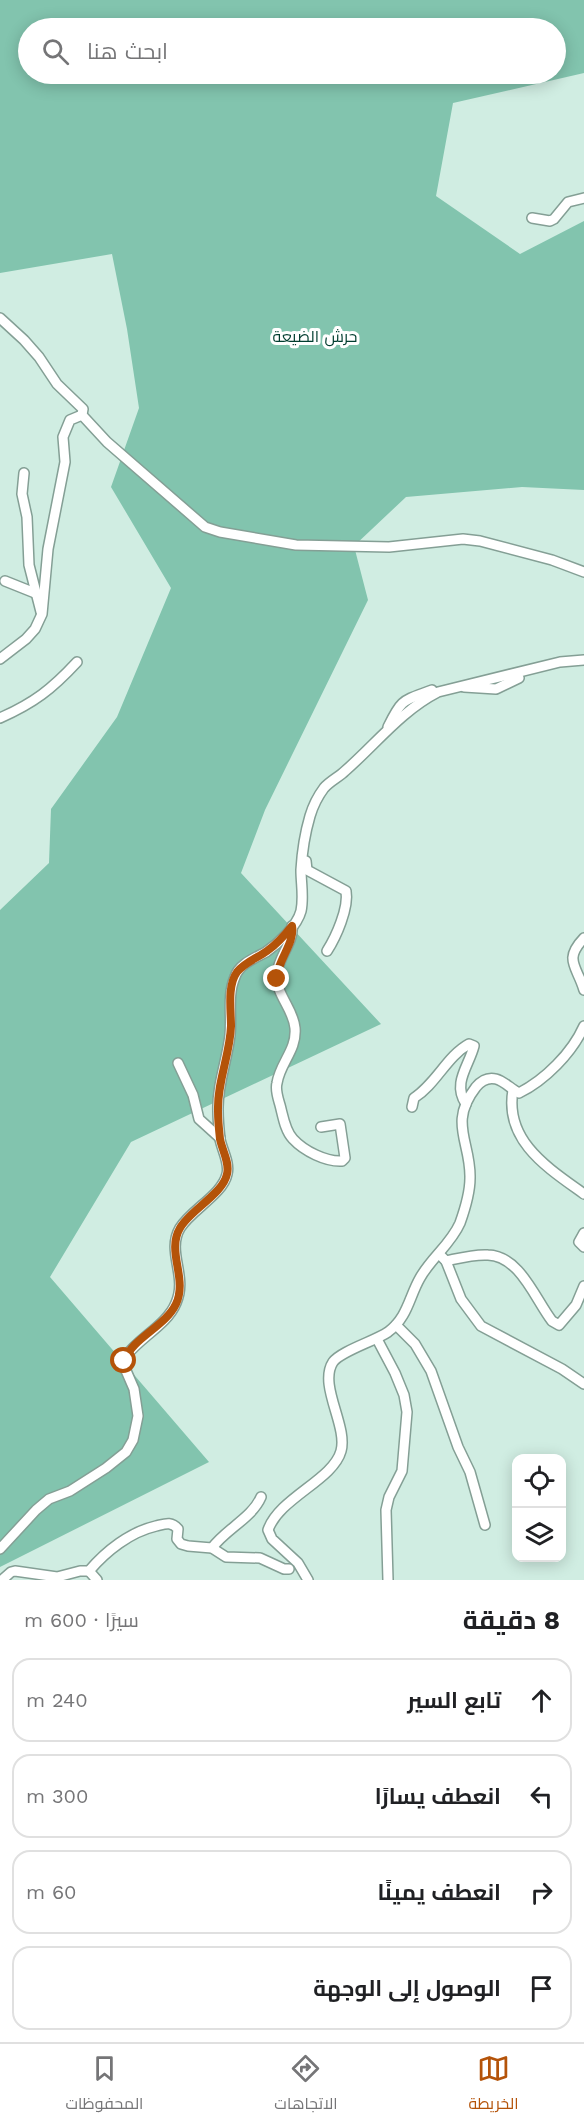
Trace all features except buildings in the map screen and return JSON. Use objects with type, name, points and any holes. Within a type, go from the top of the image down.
[{"type":"street","points":[[532,218],[555,219],[568,202],[584,198]]},
{"type":"street","points":[[0,318],[24,340],[39,357],[57,384],[83,409],[82,415]]},
{"type":"street","points":[[82,415],[106,442],[130,460],[199,524],[212,530],[273,542],[317,546],[389,547],[463,539],[480,541],[552,560],[584,572]]},
{"type":"street","points":[[0,659],[30,635],[42,614],[48,549],[66,462],[64,432],[70,420],[82,415]]},
{"type":"street","points":[[24,473],[22,494],[27,517],[27,546],[35,593],[42,614]]},
{"type":"street","points":[[5,581],[35,593]]},
{"type":"street","points":[[0,1549],[43,1504],[70,1491],[111,1464],[126,1452],[133,1440],[138,1403],[124,1361],[129,1351],[176,1305],[181,1279],[176,1257],[176,1238],[186,1220],[225,1181],[228,1170],[220,1138],[218,1112],[230,1035],[234,979],[238,970],[274,945],[292,926],[301,912],[303,857],[310,815],[324,789],[421,701],[446,688],[560,662],[584,660]]},
{"type":"street","points":[[0,717],[24,706],[53,688],[77,662]]},
{"type":"street","points":[[458,686],[495,689],[519,678]]},
{"type":"street","points":[[303,857],[306,860],[307,870],[346,891],[344,915],[327,951]]},
{"type":"street","points":[[292,926],[293,933],[278,967],[276,984],[292,1015],[296,1029],[295,1041],[278,1080],[278,1095],[285,1126],[292,1139],[319,1156],[342,1161],[345,1158],[345,1152],[340,1124],[321,1127]]},
{"type":"street","points":[[584,938],[575,947],[572,958],[584,990]]},
{"type":"street","points":[[308,1580],[298,1563],[269,1534],[268,1530],[271,1521],[331,1467],[341,1451],[341,1439],[328,1378],[332,1364],[340,1356],[377,1339],[396,1325],[407,1310],[420,1278],[442,1257],[458,1226],[469,1188],[469,1166],[461,1130],[466,1104],[477,1086],[488,1079],[496,1079],[519,1093],[531,1088],[566,1053],[584,1026]]},
{"type":"street","points":[[412,1107],[414,1098],[423,1093],[452,1058],[470,1044],[474,1046],[460,1080],[463,1100],[466,1104]]},
{"type":"street","points":[[178,1063],[193,1095],[199,1119],[220,1138]]},
{"type":"street","points":[[513,1090],[515,1124],[525,1143],[540,1161],[584,1194]]},
{"type":"street","points":[[584,1233],[579,1242],[584,1247]]},
{"type":"street","points":[[442,1257],[488,1255],[501,1258],[520,1273],[552,1321],[559,1325],[576,1305],[584,1286]]},
{"type":"street","points":[[442,1257],[459,1295],[478,1323],[488,1331],[571,1374],[584,1384]]},
{"type":"street","points":[[396,1325],[415,1344],[431,1371],[470,1472],[485,1525]]},
{"type":"street","points":[[377,1339],[395,1372],[404,1395],[406,1412],[402,1471],[389,1497],[386,1510],[388,1580]]},
{"type":"street","points":[[212,1548],[219,1538],[254,1508],[261,1497]]},
{"type":"street","points":[[89,1571],[132,1534],[170,1523],[176,1527],[177,1539],[181,1544],[212,1548],[226,1557],[260,1558],[291,1573],[289,1558],[284,1550]]},
{"type":"street","points":[[2,1580],[15,1571],[57,1577],[89,1571],[97,1580]]},
{"type":"green space","name":"حرش الضيعة","points":[[0,0],[584,0],[584,73],[566,77],[566,18],[18,18],[18,84],[536,84],[453,103],[436,196],[520,254],[584,221],[584,490],[522,487],[406,497],[354,546],[368,600],[265,810],[241,873],[381,1024],[131,1142],[50,1277],[209,1462],[0,1567],[0,910],[49,863],[51,809],[117,717],[171,588],[111,487],[139,408],[127,329],[112,254],[0,273]]},
{"type":"route","points":[[124,1361],[129,1351],[176,1305],[181,1279],[175,1249],[179,1229],[202,1203],[222,1186],[227,1175],[218,1112],[230,1035],[234,979],[238,970],[280,941],[292,926],[293,933],[280,960],[277,979]]}]
